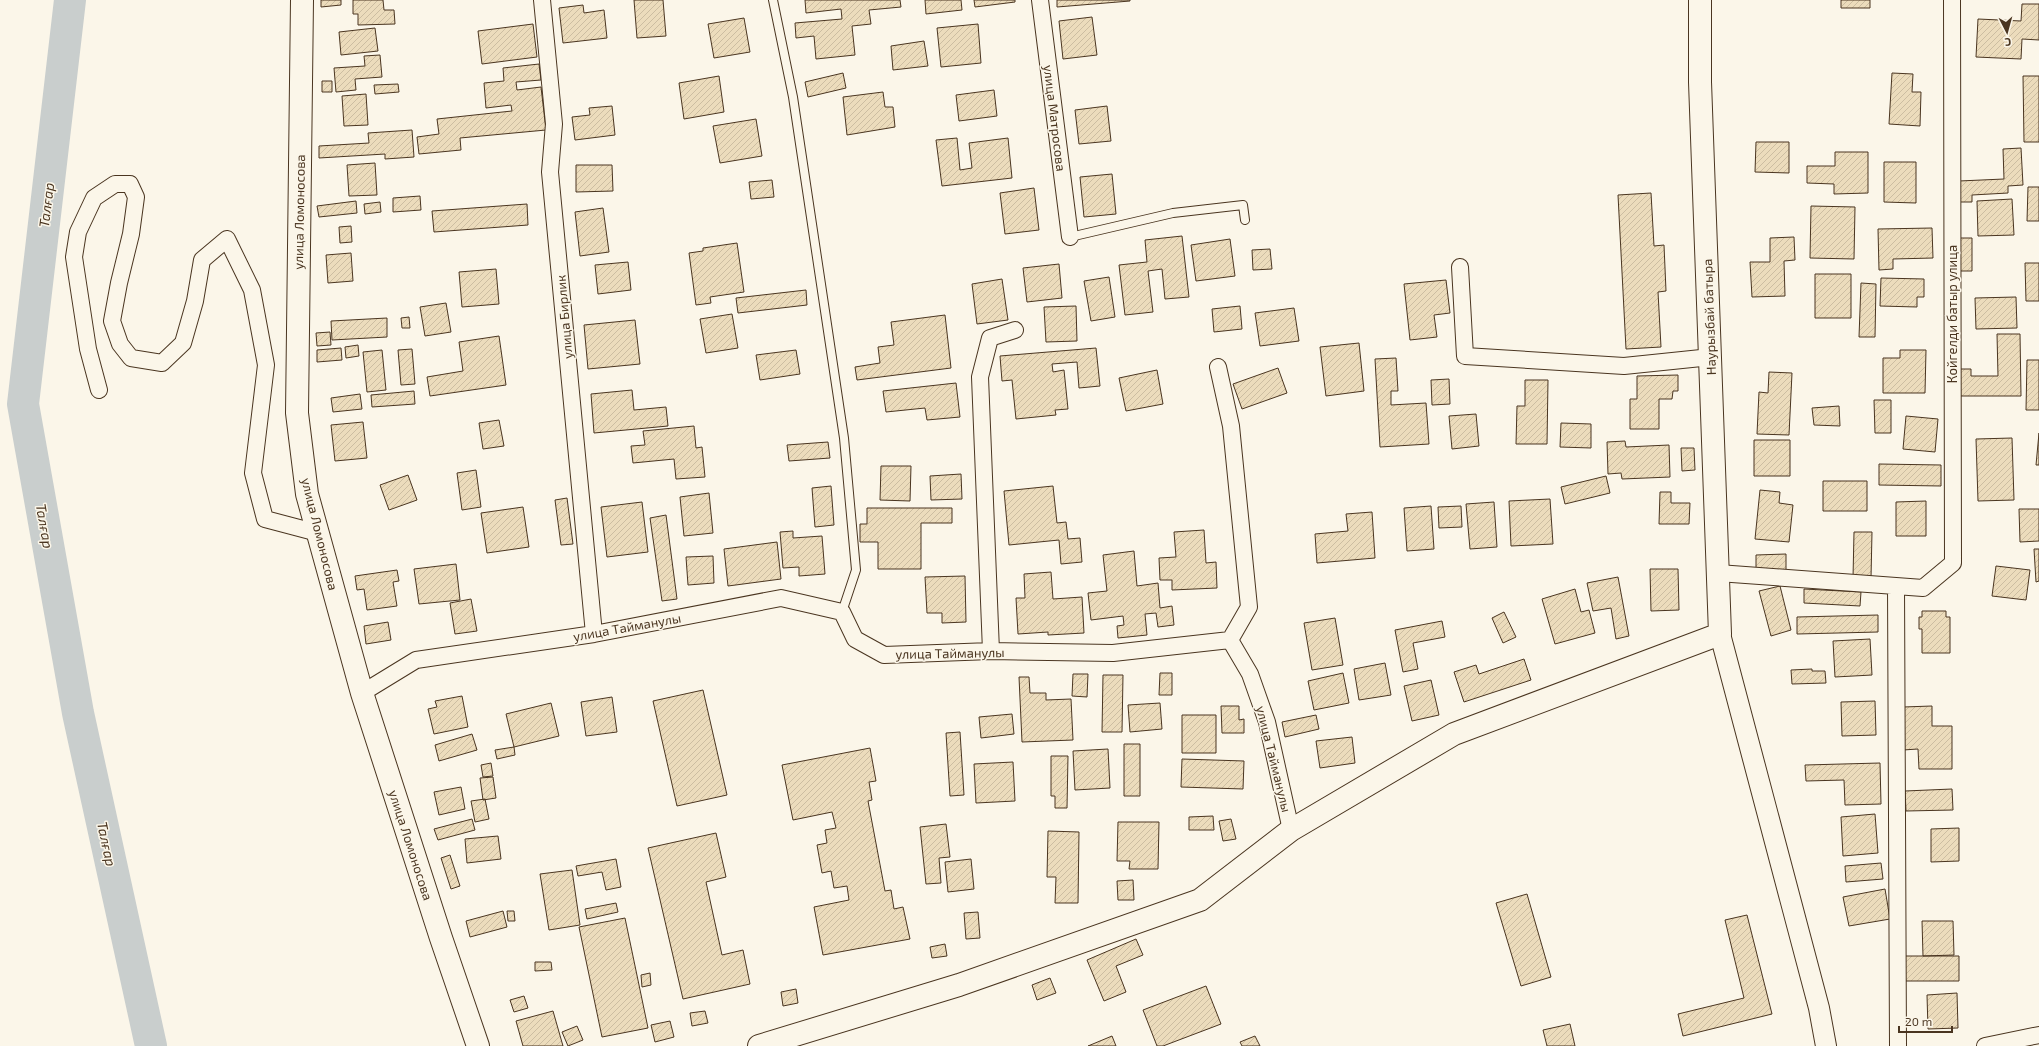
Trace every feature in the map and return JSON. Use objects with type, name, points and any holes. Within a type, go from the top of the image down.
[{"type":"main road","name":"улица Ломоносова","points":[[302,0],[297,413],[307,494],[362,693],[440,938],[478,1046]]},
{"type":"main road","name":"Наурызбай батыра","points":[[1700,0],[1701,90],[1720,634]]},
{"type":"main road","points":[[759,1046],[959,985],[1200,900],[1290,830],[1454,734],[1720,634]]},
{"type":"street","name":"улица Бирлик","points":[[542,0],[554,124],[550,172],[594,634]]},
{"type":"street","name":"улица Матросова","points":[[1040,0],[1070,237]]},
{"type":"street","name":"Койгелди батыр улица","points":[[1896,586],[1923,588],[1953,563],[1952,0]]},
{"type":"street","points":[[99,390],[88,349],[74,257],[78,232],[94,198],[115,184],[130,184],[136,196],[131,234],[119,282],[112,321],[120,344],[131,358],[162,363],[183,343],[195,301],[202,260],[227,238],[252,290],[266,365],[253,473],[265,519],[318,533]]},
{"type":"street","points":[[1460,267],[1465,356],[1624,366],[1710,357]]},
{"type":"street","points":[[991,651],[980,377],[990,338],[1015,330]]},
{"type":"street","points":[[1218,367],[1231,426],[1249,607],[1230,640]]},
{"type":"street","points":[[1718,573],[1896,586],[1898,1046]]},
{"type":"street","name":"улица Тайманулы","points":[[362,693],[416,660],[594,634],[781,598],[842,612],[855,639],[884,654],[991,651],[1113,653],[1230,640],[1250,674],[1267,722],[1290,830]]},
{"type":"street","points":[[1720,634],[1819,1008],[1826,1046]]},
{"type":"street","points":[[1985,1046],[2039,1035]]},
{"type":"lane","points":[[773,0],[793,97],[844,438],[856,570],[842,612]]},
{"type":"lane","points":[[1070,237],[1173,212],[1243,205],[1245,220]]},
{"type":"building","points":[[321,0],[341,0],[341,5],[321,7]]},
{"type":"building","points":[[353,0],[383,0],[384,10],[394,10],[395,24],[358,25],[358,14],[353,14]]},
{"type":"building","points":[[634,0],[663,0],[666,36],[637,38]]},
{"type":"building","points":[[805,0],[900,0],[901,7],[869,10],[871,24],[852,26],[855,55],[816,59],[814,36],[796,38],[795,23],[842,19],[841,9],[806,13]]},
{"type":"building","points":[[925,0],[961,0],[962,10],[926,14]]},
{"type":"building","points":[[974,0],[1015,0],[1015,2],[975,7]]},
{"type":"building","points":[[1057,0],[1130,0],[1130,1],[1057,7]]},
{"type":"building","points":[[1841,0],[1870,0],[1870,8],[1841,8]]},
{"type":"building","points":[[2022,4],[2039,4],[2039,40],[2022,39],[2021,59],[1976,57],[1978,19],[2021,21]]},
{"type":"building","points":[[583,5],[584,13],[604,10],[607,38],[563,43],[559,8]]},
{"type":"building","points":[[1092,17],[1097,55],[1063,59],[1059,21]]},
{"type":"building","points":[[744,18],[750,52],[714,58],[708,24]]},
{"type":"building","points":[[533,24],[537,57],[482,64],[478,31]]},
{"type":"building","points":[[978,24],[981,63],[941,67],[937,28]]},
{"type":"building","points":[[375,28],[378,51],[341,55],[339,32]]},
{"type":"building","points":[[924,41],[928,66],[893,70],[891,46]]},
{"type":"building","points":[[380,55],[382,77],[355,79],[356,90],[336,92],[334,68],[365,66],[364,56]]},
{"type":"building","points":[[539,64],[541,80],[516,82],[517,90],[541,87],[546,130],[460,138],[461,150],[419,154],[417,137],[439,134],[437,119],[512,111],[511,105],[486,108],[484,83],[504,81],[503,68]]},
{"type":"building","points":[[843,73],[846,88],[808,97],[805,82]]},
{"type":"building","points":[[1892,73],[1913,74],[1912,92],[1921,92],[1920,126],[1889,124]]},
{"type":"building","points":[[719,76],[724,112],[684,119],[679,83]]},
{"type":"building","points":[[2023,76],[2039,76],[2039,142],[2024,142]]},
{"type":"building","points":[[322,81],[332,81],[332,92],[322,92]]},
{"type":"building","points":[[398,84],[399,92],[375,94],[374,85]]},
{"type":"building","points":[[994,90],[997,116],[959,121],[956,95]]},
{"type":"building","points":[[883,92],[885,107],[893,107],[895,127],[847,135],[843,97]]},
{"type":"building","points":[[366,94],[368,125],[344,126],[342,96]]},
{"type":"building","points":[[612,106],[615,135],[575,140],[572,117],[590,115],[589,108]]},
{"type":"building","points":[[1107,106],[1111,141],[1079,144],[1075,110]]},
{"type":"building","points":[[756,119],[762,156],[720,163],[713,126]]},
{"type":"building","points":[[412,130],[414,157],[385,159],[385,154],[319,158],[319,146],[369,143],[368,133]]},
{"type":"building","points":[[957,138],[960,170],[972,168],[969,143],[1008,138],[1012,178],[942,186],[936,140]]},
{"type":"building","points":[[1756,142],[1789,142],[1789,173],[1755,172]]},
{"type":"building","points":[[2021,148],[2023,185],[2008,186],[2008,193],[1972,195],[1972,202],[1960,202],[1959,181],[2004,179],[2003,149]]},
{"type":"building","points":[[1835,152],[1868,152],[1868,193],[1834,194],[1834,184],[1807,183],[1807,166],[1835,166]]},
{"type":"building","points":[[1884,162],[1916,162],[1916,203],[1884,202]]},
{"type":"building","points":[[375,163],[377,195],[349,196],[347,165]]},
{"type":"building","points":[[576,165],[612,165],[613,191],[576,192]]},
{"type":"building","points":[[1112,174],[1116,214],[1084,217],[1080,177]]},
{"type":"building","points":[[772,180],[774,197],[751,199],[749,182]]},
{"type":"building","points":[[2028,187],[2039,187],[2039,221],[2027,221]]},
{"type":"building","points":[[1034,188],[1039,230],[1005,234],[1000,193]]},
{"type":"building","points":[[1651,193],[1654,246],[1664,245],[1666,291],[1658,292],[1661,347],[1626,349],[1618,195]]},
{"type":"building","points":[[420,196],[421,210],[393,212],[393,198]]},
{"type":"building","points":[[2012,199],[2014,235],[1978,236],[1977,201]]},
{"type":"building","points":[[356,201],[357,213],[319,217],[317,206]]},
{"type":"building","points":[[380,202],[381,212],[365,214],[364,204]]},
{"type":"building","points":[[527,204],[528,225],[434,232],[432,211]]},
{"type":"building","points":[[1811,206],[1855,207],[1854,259],[1810,258]]},
{"type":"building","points":[[603,208],[609,252],[580,256],[575,212]]},
{"type":"building","points":[[351,226],[352,242],[340,243],[339,227]]},
{"type":"building","points":[[1932,228],[1933,258],[1893,259],[1893,269],[1879,270],[1878,229]]},
{"type":"building","points":[[1182,236],[1189,297],[1165,299],[1162,269],[1148,271],[1153,312],[1125,315],[1119,265],[1147,262],[1145,240]]},
{"type":"building","points":[[1794,237],[1795,260],[1784,261],[1785,296],[1752,297],[1750,262],[1770,262],[1770,238]]},
{"type":"building","points":[[1959,238],[1972,238],[1972,271],[1958,271]]},
{"type":"building","points":[[1230,239],[1235,276],[1196,281],[1191,245]]},
{"type":"building","points":[[737,243],[744,292],[710,297],[711,303],[696,305],[689,253],[703,251],[703,248]]},
{"type":"building","points":[[1270,249],[1272,269],[1253,270],[1252,250]]},
{"type":"building","points":[[351,253],[353,281],[328,283],[326,255]]},
{"type":"building","points":[[628,262],[631,290],[598,294],[595,265]]},
{"type":"building","points":[[2025,263],[2039,263],[2039,301],[2026,301]]},
{"type":"building","points":[[1059,264],[1062,298],[1027,302],[1023,268]]},
{"type":"building","points":[[496,269],[499,304],[462,307],[459,272]]},
{"type":"building","points":[[1815,274],[1851,274],[1851,318],[1815,318]]},
{"type":"building","points":[[1109,277],[1115,317],[1091,321],[1084,281]]},
{"type":"building","points":[[1881,278],[1924,279],[1924,297],[1917,297],[1917,307],[1880,306]]},
{"type":"building","points":[[1002,279],[1008,320],[977,324],[972,284]]},
{"type":"building","points":[[1446,280],[1450,313],[1434,315],[1437,337],[1410,340],[1404,284]]},
{"type":"building","points":[[1861,283],[1876,284],[1875,337],[1859,337]]},
{"type":"building","points":[[806,290],[807,305],[738,313],[736,298]]},
{"type":"building","points":[[2016,297],[2017,328],[1976,329],[1975,298]]},
{"type":"building","points":[[446,303],[451,332],[425,336],[420,307]]},
{"type":"building","points":[[1076,306],[1077,341],[1046,342],[1044,307]]},
{"type":"building","points":[[1240,306],[1242,329],[1214,332],[1212,309]]},
{"type":"building","points":[[1294,308],[1299,341],[1260,346],[1255,313]]},
{"type":"building","points":[[732,314],[738,348],[706,353],[700,319]]},
{"type":"building","points":[[945,315],[951,368],[857,380],[855,367],[880,363],[878,347],[894,345],[891,322]]},
{"type":"building","points":[[409,317],[410,328],[402,328],[401,318]]},
{"type":"building","points":[[387,318],[387,337],[332,340],[331,321]]},
{"type":"building","points":[[635,320],[640,364],[588,369],[584,325]]},
{"type":"building","points":[[330,332],[331,345],[317,346],[316,333]]},
{"type":"building","points":[[1997,334],[2020,334],[2021,396],[1960,396],[1959,369],[1971,369],[1971,376],[1998,376]]},
{"type":"building","points":[[499,336],[506,385],[430,396],[427,377],[463,371],[459,342]]},
{"type":"building","points":[[1359,343],[1364,391],[1326,396],[1320,347]]},
{"type":"building","points":[[358,345],[359,356],[346,358],[345,347]]},
{"type":"building","points":[[341,348],[342,360],[317,362],[317,350]]},
{"type":"building","points":[[1096,348],[1100,386],[1079,388],[1077,362],[1052,364],[1053,372],[1064,370],[1068,409],[1055,410],[1056,415],[1016,419],[1012,380],[1002,381],[1000,356]]},
{"type":"building","points":[[412,349],[415,384],[401,385],[398,350]]},
{"type":"building","points":[[382,350],[386,390],[367,392],[363,352]]},
{"type":"building","points":[[796,350],[800,374],[760,380],[756,355]]},
{"type":"building","points":[[1900,350],[1926,350],[1925,393],[1883,393],[1883,358],[1900,358]]},
{"type":"building","points":[[1396,358],[1398,391],[1391,391],[1391,405],[1426,403],[1429,444],[1380,447],[1375,359]]},
{"type":"building","points":[[2027,360],[2039,360],[2039,410],[2026,410]]},
{"type":"building","points":[[1278,368],[1287,393],[1242,409],[1233,384]]},
{"type":"building","points":[[1157,370],[1163,404],[1126,411],[1119,378]]},
{"type":"building","points":[[1769,372],[1792,373],[1789,435],[1757,434],[1759,392],[1768,393]]},
{"type":"building","points":[[1678,375],[1678,391],[1673,391],[1672,399],[1659,399],[1659,429],[1630,429],[1630,399],[1637,399],[1637,376]]},
{"type":"building","points":[[1449,379],[1450,404],[1432,405],[1431,380]]},
{"type":"building","points":[[1525,380],[1548,380],[1547,444],[1516,444],[1517,406],[1525,406]]},
{"type":"building","points":[[956,383],[960,417],[927,420],[925,408],[886,412],[883,391]]},
{"type":"building","points":[[632,390],[634,410],[666,407],[668,426],[594,433],[591,394]]},
{"type":"building","points":[[414,391],[415,404],[372,407],[371,395]]},
{"type":"building","points":[[360,394],[362,409],[333,412],[331,398]]},
{"type":"building","points":[[1874,400],[1891,400],[1891,433],[1875,433]]},
{"type":"building","points":[[1839,406],[1840,426],[1814,425],[1812,408]]},
{"type":"building","points":[[1476,414],[1479,446],[1452,449],[1449,416]]},
{"type":"building","points":[[1906,416],[1938,419],[1935,452],[1903,449]]},
{"type":"building","points":[[499,420],[504,446],[483,449],[479,423]]},
{"type":"building","points":[[363,422],[367,458],[335,461],[331,425]]},
{"type":"building","points":[[1561,423],[1591,424],[1591,448],[1560,447]]},
{"type":"building","points":[[694,426],[696,448],[702,447],[705,477],[676,479],[674,459],[633,463],[631,446],[645,445],[643,431]]},
{"type":"building","points":[[2039,433],[2039,465],[2036,465]]},
{"type":"building","points":[[2012,438],[2014,500],[1978,501],[1976,439]]},
{"type":"building","points":[[1754,440],[1790,440],[1790,476],[1754,476]]},
{"type":"building","points":[[1625,441],[1626,447],[1669,445],[1670,477],[1622,479],[1621,473],[1608,474],[1607,442]]},
{"type":"building","points":[[828,442],[830,458],[789,461],[787,445]]},
{"type":"building","points":[[1681,448],[1694,448],[1695,470],[1682,471]]},
{"type":"building","points":[[1879,464],[1941,465],[1941,486],[1879,485]]},
{"type":"building","points":[[881,466],[911,466],[910,501],[880,500]]},
{"type":"building","points":[[476,470],[481,507],[462,510],[457,473]]},
{"type":"building","points":[[961,474],[962,499],[931,500],[930,476]]},
{"type":"building","points":[[408,475],[417,500],[389,510],[380,485]]},
{"type":"building","points":[[1606,476],[1610,493],[1565,504],[1561,487]]},
{"type":"building","points":[[1823,481],[1867,481],[1867,511],[1823,511]]},
{"type":"building","points":[[831,486],[834,525],[815,527],[812,488]]},
{"type":"building","points":[[1053,486],[1057,523],[1066,522],[1068,539],[1080,538],[1082,562],[1061,564],[1059,540],[1009,545],[1004,491]]},
{"type":"building","points":[[1760,490],[1780,492],[1779,503],[1793,505],[1789,542],[1755,539]]},
{"type":"building","points":[[1660,492],[1671,492],[1671,503],[1690,503],[1689,524],[1659,524]]},
{"type":"building","points":[[709,493],[713,533],[684,536],[680,497]]},
{"type":"building","points":[[567,498],[573,544],[561,545],[555,500]]},
{"type":"building","points":[[1550,499],[1553,544],[1511,546],[1509,501]]},
{"type":"building","points":[[1926,501],[1926,536],[1896,536],[1896,502]]},
{"type":"building","points":[[642,502],[648,552],[607,557],[601,507]]},
{"type":"building","points":[[1494,502],[1497,547],[1470,549],[1466,504]]},
{"type":"building","points":[[1431,506],[1434,549],[1407,551],[1404,508]]},
{"type":"building","points":[[1461,506],[1462,527],[1439,528],[1438,507]]},
{"type":"building","points":[[523,507],[529,547],[487,553],[481,513]]},
{"type":"building","points":[[867,508],[952,508],[952,523],[921,523],[921,569],[878,569],[878,542],[860,542],[860,524],[867,524]]},
{"type":"building","points":[[2019,509],[2039,509],[2039,541],[2020,542]]},
{"type":"building","points":[[1372,512],[1375,558],[1317,563],[1315,534],[1348,531],[1346,514]]},
{"type":"building","points":[[666,515],[677,599],[662,601],[650,518]]},
{"type":"building","points":[[1204,530],[1206,563],[1216,562],[1217,588],[1172,590],[1172,580],[1160,580],[1159,558],[1176,557],[1174,532]]},
{"type":"building","points":[[793,531],[793,538],[822,536],[825,574],[799,576],[799,567],[783,568],[780,532]]},
{"type":"building","points":[[1854,532],[1872,532],[1871,578],[1853,578]]},
{"type":"building","points":[[777,542],[781,579],[728,586],[724,549]]},
{"type":"building","points":[[2034,549],[2039,549],[2039,581],[2036,582]]},
{"type":"building","points":[[1134,551],[1137,586],[1158,583],[1160,608],[1172,606],[1174,625],[1158,627],[1156,613],[1145,614],[1147,635],[1118,638],[1117,626],[1124,625],[1123,616],[1091,620],[1088,593],[1107,591],[1103,555]]},
{"type":"building","points":[[1786,554],[1786,571],[1756,570],[1756,555]]},
{"type":"building","points":[[713,556],[714,583],[688,585],[686,557]]},
{"type":"building","points":[[456,564],[460,600],[419,604],[414,569]]},
{"type":"building","points":[[1996,566],[2030,570],[2026,600],[1992,596]]},
{"type":"building","points":[[1650,569],[1678,569],[1679,610],[1651,611]]},
{"type":"building","points":[[397,570],[399,581],[393,582],[397,606],[367,610],[364,589],[357,590],[355,576]]},
{"type":"building","points":[[1051,572],[1053,599],[1082,597],[1084,633],[1048,635],[1048,632],[1018,634],[1016,598],[1025,598],[1024,574]]},
{"type":"building","points":[[965,576],[966,622],[942,623],[942,613],[927,613],[925,577]]},
{"type":"building","points":[[1618,577],[1629,636],[1616,639],[1611,608],[1593,611],[1587,583]]},
{"type":"building","points":[[1780,586],[1791,630],[1771,636],[1759,591]]},
{"type":"building","points":[[1575,589],[1581,612],[1589,610],[1595,633],[1555,644],[1542,599]]},
{"type":"building","points":[[1804,589],[1861,592],[1860,606],[1804,603]]},
{"type":"building","points":[[471,599],[477,631],[455,634],[450,603]]},
{"type":"building","points":[[1922,611],[1946,611],[1946,617],[1950,617],[1950,653],[1922,653],[1922,629],[1919,629],[1919,617],[1922,617]]},
{"type":"building","points":[[1504,612],[1516,637],[1503,643],[1492,618]]},
{"type":"building","points":[[1878,615],[1878,632],[1797,634],[1797,617]]},
{"type":"building","points":[[1335,618],[1343,665],[1312,670],[1304,623]]},
{"type":"building","points":[[1442,621],[1445,637],[1413,643],[1418,669],[1403,672],[1395,630]]},
{"type":"building","points":[[388,622],[391,640],[366,644],[364,626]]},
{"type":"building","points":[[1870,639],[1872,675],[1835,677],[1833,641]]},
{"type":"building","points":[[1524,659],[1531,680],[1464,702],[1454,672],[1476,665],[1479,674]]},
{"type":"building","points":[[1385,663],[1391,695],[1359,700],[1354,669]]},
{"type":"building","points":[[1812,669],[1812,671],[1825,671],[1826,683],[1792,684],[1791,670]]},
{"type":"building","points":[[1160,673],[1172,673],[1172,695],[1159,695]]},
{"type":"building","points":[[1343,673],[1349,703],[1314,710],[1308,681]]},
{"type":"building","points":[[1073,674],[1088,674],[1087,697],[1072,696]]},
{"type":"building","points":[[1103,675],[1123,675],[1122,732],[1102,732]]},
{"type":"building","points":[[1019,677],[1029,677],[1030,693],[1046,693],[1046,700],[1071,699],[1073,740],[1022,742]]},
{"type":"building","points":[[1431,680],[1439,715],[1412,721],[1404,686]]},
{"type":"building","points":[[703,690],[727,795],[677,806],[653,701]]},
{"type":"building","points":[[462,696],[468,727],[434,734],[428,709],[437,707],[435,701]]},
{"type":"building","points":[[612,697],[617,732],[586,736],[581,702]]},
{"type":"building","points":[[1875,701],[1876,735],[1842,736],[1841,702]]},
{"type":"building","points":[[551,703],[559,736],[514,747],[506,714]]},
{"type":"building","points":[[1160,703],[1162,729],[1130,732],[1128,705]]},
{"type":"building","points":[[1221,706],[1239,706],[1239,720],[1244,719],[1244,733],[1222,733]]},
{"type":"building","points":[[1932,706],[1932,726],[1952,726],[1952,769],[1919,769],[1918,749],[1903,750],[1903,707]]},
{"type":"building","points":[[1012,714],[1014,734],[981,738],[979,717]]},
{"type":"building","points":[[1182,715],[1216,715],[1216,753],[1182,753]]},
{"type":"building","points":[[1316,715],[1319,729],[1285,737],[1282,722]]},
{"type":"building","points":[[960,732],[964,795],[950,796],[946,733]]},
{"type":"building","points":[[472,734],[477,750],[439,761],[435,745]]},
{"type":"building","points":[[1352,737],[1355,763],[1320,768],[1316,741]]},
{"type":"building","points":[[1124,744],[1140,744],[1140,796],[1124,796]]},
{"type":"building","points":[[514,747],[515,755],[497,759],[495,750]]},
{"type":"building","points":[[870,748],[876,781],[869,782],[872,800],[868,801],[885,891],[891,890],[894,909],[903,907],[910,939],[823,955],[814,907],[849,900],[847,886],[834,888],[831,871],[822,873],[817,845],[827,843],[825,830],[836,828],[832,812],[793,820],[782,765]]},
{"type":"building","points":[[1108,749],[1110,788],[1075,790],[1073,751]]},
{"type":"building","points":[[1051,756],[1068,756],[1067,808],[1055,808],[1055,796],[1051,796]]},
{"type":"building","points":[[1182,759],[1244,761],[1243,789],[1181,787]]},
{"type":"building","points":[[1013,762],[1015,801],[976,803],[974,764]]},
{"type":"building","points":[[491,763],[493,776],[483,777],[481,765]]},
{"type":"building","points":[[1880,763],[1881,804],[1845,805],[1844,780],[1806,781],[1805,765]]},
{"type":"building","points":[[493,777],[496,798],[483,800],[480,778]]},
{"type":"building","points":[[461,787],[465,809],[439,815],[434,792]]},
{"type":"building","points":[[1952,789],[1953,810],[1906,811],[1905,791]]},
{"type":"building","points":[[485,799],[489,819],[475,822],[471,801]]},
{"type":"building","points":[[1875,814],[1878,853],[1843,856],[1841,817]]},
{"type":"building","points":[[1213,816],[1214,830],[1189,830],[1189,817]]},
{"type":"building","points":[[472,819],[475,830],[438,840],[434,829]]},
{"type":"building","points":[[1231,819],[1236,839],[1223,841],[1219,821]]},
{"type":"building","points":[[1118,822],[1159,822],[1158,869],[1129,869],[1130,861],[1117,861]]},
{"type":"building","points":[[946,824],[950,857],[939,858],[941,883],[926,884],[920,827]]},
{"type":"building","points":[[1959,828],[1959,861],[1931,862],[1931,829]]},
{"type":"building","points":[[1048,831],[1079,832],[1078,903],[1055,903],[1056,877],[1047,877]]},
{"type":"building","points":[[716,833],[726,877],[706,882],[722,955],[743,950],[750,984],[683,999],[648,848]]},
{"type":"building","points":[[498,836],[501,859],[467,863],[465,839]]},
{"type":"building","points":[[450,855],[460,886],[451,889],[441,858]]},
{"type":"building","points":[[616,859],[621,887],[606,890],[602,872],[578,876],[576,866]]},
{"type":"building","points":[[971,859],[974,889],[948,892],[945,862]]},
{"type":"building","points":[[1881,863],[1883,879],[1846,882],[1845,866]]},
{"type":"building","points":[[572,870],[580,925],[549,930],[540,874]]},
{"type":"building","points":[[1133,880],[1134,900],[1118,900],[1117,881]]},
{"type":"building","points":[[1885,889],[1890,919],[1849,926],[1843,897]]},
{"type":"building","points":[[1527,894],[1551,977],[1521,986],[1496,903]]},
{"type":"building","points":[[616,903],[618,912],[587,919],[585,909]]},
{"type":"building","points":[[503,911],[507,927],[470,937],[466,921]]},
{"type":"building","points":[[507,911],[514,911],[515,921],[508,921]]},
{"type":"building","points":[[978,912],[980,938],[966,939],[964,913]]},
{"type":"building","points":[[1747,915],[1772,1014],[1683,1036],[1678,1014],[1744,998],[1725,920]]},
{"type":"building","points":[[625,918],[648,1028],[602,1037],[579,927]]},
{"type":"building","points":[[1922,921],[1953,921],[1954,955],[1923,956]]},
{"type":"building","points":[[1136,939],[1143,955],[1116,966],[1126,992],[1104,1001],[1087,960]]},
{"type":"building","points":[[945,944],[947,956],[932,958],[930,947]]},
{"type":"building","points":[[1904,956],[1959,956],[1959,981],[1904,981]]},
{"type":"building","points":[[535,962],[551,962],[552,970],[535,971]]},
{"type":"building","points":[[650,973],[651,985],[642,987],[641,975]]},
{"type":"building","points":[[1050,978],[1056,993],[1037,1000],[1032,985]]},
{"type":"building","points":[[1206,986],[1221,1024],[1163,1046],[1157,1046],[1143,1010]]},
{"type":"building","points":[[796,989],[798,1003],[783,1006],[781,992]]},
{"type":"building","points":[[1957,993],[1958,1028],[1928,1029],[1927,995]]},
{"type":"building","points":[[524,996],[528,1008],[514,1012],[510,1000]]},
{"type":"building","points":[[553,1011],[563,1046],[523,1046],[516,1021]]},
{"type":"building","points":[[705,1011],[708,1023],[692,1026],[690,1013]]},
{"type":"building","points":[[670,1021],[674,1037],[655,1042],[651,1025]]},
{"type":"building","points":[[1570,1024],[1575,1046],[1547,1046],[1543,1030]]},
{"type":"building","points":[[577,1026],[583,1040],[568,1046],[562,1032]]},
{"type":"building","points":[[1112,1036],[1116,1046],[1088,1046]]},
{"type":"building","points":[[1255,1036],[1260,1046],[1242,1046],[1240,1042]]},
{"type":"waterway","name":"Талғар","points":[[70,0],[23,404],[78,713],[151,1046]]}]
